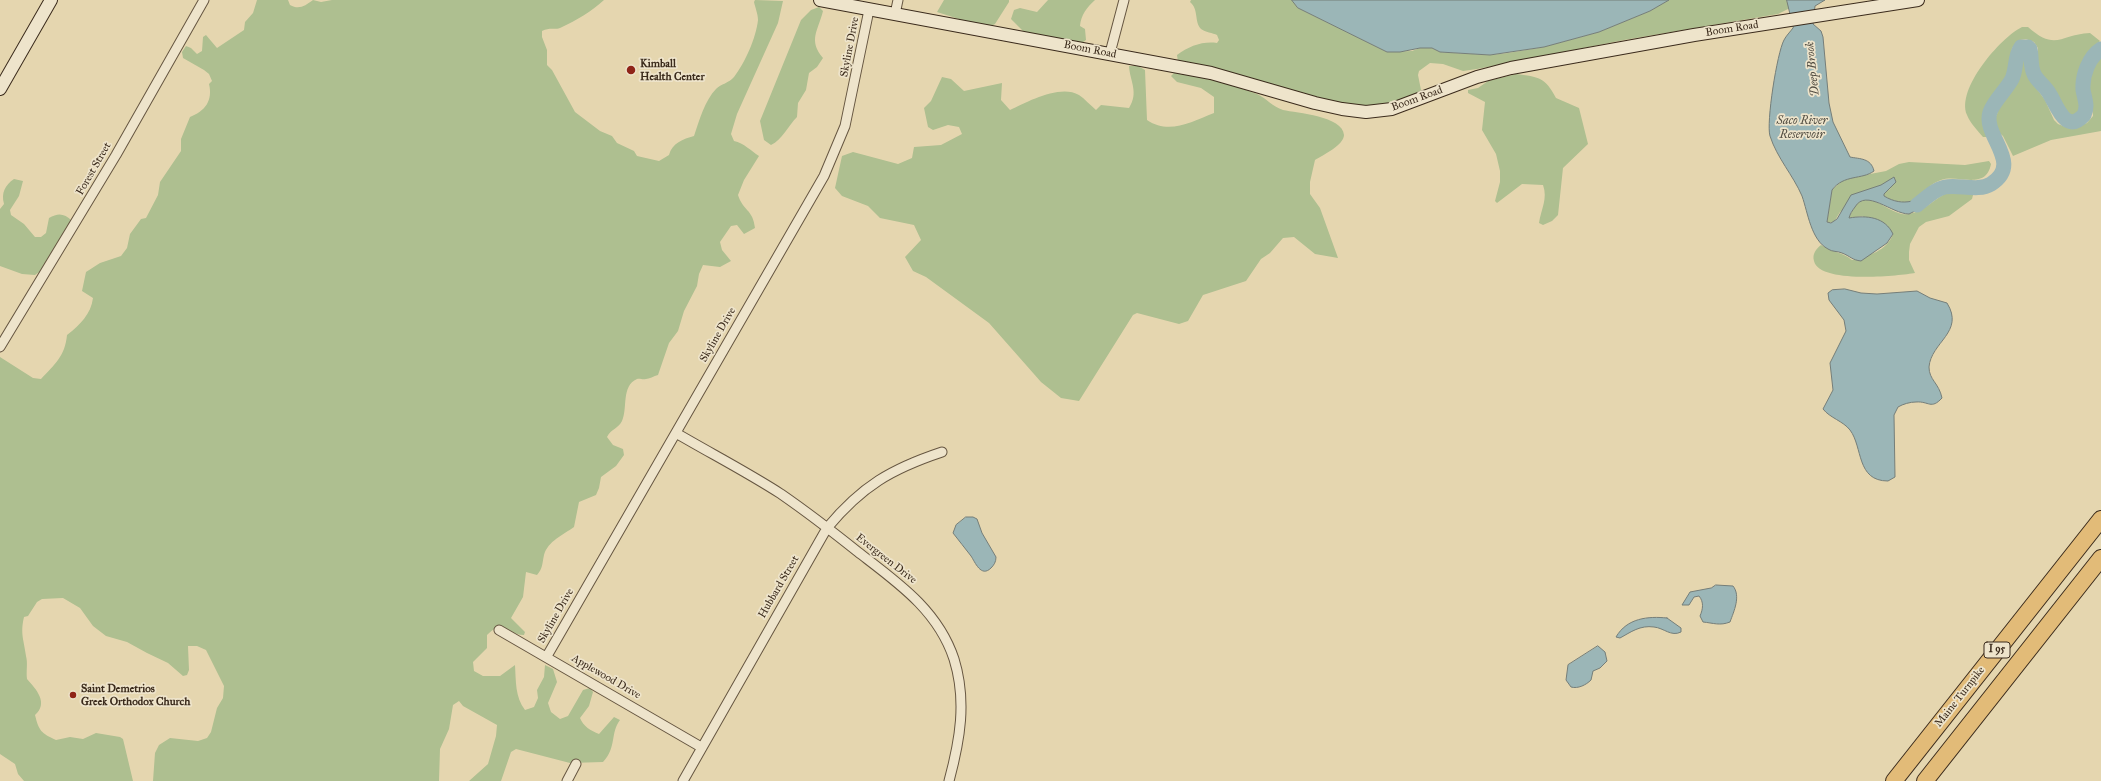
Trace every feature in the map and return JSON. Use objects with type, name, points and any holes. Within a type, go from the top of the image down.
[{"type":"highway","name":"Maine Turnpike","points":[[1894,781],[2101,519]]},
{"type":"highway","name":"I 95","points":[[1925,781],[2101,558]]},
{"type":"street","points":[[0,89],[51,0]]},
{"type":"street","name":"Forest Street","points":[[0,347],[112,162],[204,0]]},
{"type":"street","name":"Boom Road","points":[[820,0],[1211,73],[1332,107],[1372,112],[1400,106],[1470,79],[1511,68],[1774,22],[1918,0]]},
{"type":"street","points":[[895,14],[898,0]]},
{"type":"street","points":[[1110,54],[1124,0]]},
{"type":"street","name":"Skyline Drive","points":[[547,656],[824,176],[836,152],[852,98],[869,10]]},
{"type":"street","name":"Evergreen Drive","points":[[676,433],[780,494],[827,528],[915,598],[929,612],[949,647],[959,686],[962,716],[958,746],[949,781]]},
{"type":"street","name":"Hubbard Street","points":[[683,781],[827,528],[854,499],[873,483],[901,467],[942,452]]},
{"type":"street","name":"Applewood Drive","points":[[499,630],[547,656],[701,747]]},
{"type":"street","points":[[567,781],[576,764]]},
{"type":"green space","points":[[257,0],[288,0],[290,5],[299,7],[305,6],[313,0],[321,2],[332,0],[604,0],[578,19],[558,29],[547,29],[542,31],[542,37],[547,50],[547,65],[552,70],[575,112],[600,131],[612,136],[617,143],[634,151],[637,156],[659,161],[669,155],[670,151],[678,142],[694,136],[703,111],[712,94],[718,87],[732,79],[742,65],[757,27],[758,18],[754,2],[755,0],[783,1],[778,23],[737,114],[731,134],[734,141],[744,145],[759,156],[744,180],[738,195],[742,204],[750,213],[755,228],[744,234],[737,225],[731,226],[720,242],[722,250],[731,261],[720,267],[703,265],[699,274],[697,286],[684,311],[678,331],[669,343],[658,375],[647,379],[637,379],[632,382],[629,387],[622,421],[607,437],[613,445],[623,449],[624,455],[616,466],[601,477],[596,495],[579,502],[574,527],[552,542],[546,550],[541,568],[537,575],[526,572],[523,597],[511,618],[525,632],[524,635],[518,634],[506,628],[498,627],[487,635],[487,648],[473,662],[474,671],[483,676],[500,676],[515,665],[519,700],[525,710],[534,707],[538,698],[537,690],[544,677],[545,665],[553,669],[557,682],[548,703],[551,712],[560,719],[568,716],[583,690],[590,688],[593,692],[589,706],[580,718],[585,726],[599,734],[614,717],[620,720],[615,730],[610,751],[603,762],[570,763],[516,749],[511,752],[501,781],[469,781],[488,764],[496,736],[497,725],[463,706],[459,701],[453,705],[449,729],[440,749],[439,781],[153,781],[155,753],[159,745],[170,738],[198,741],[207,738],[211,732],[217,708],[223,698],[224,686],[206,650],[197,646],[188,646],[189,670],[187,675],[183,676],[168,663],[127,642],[106,636],[93,626],[80,608],[63,598],[42,599],[37,602],[28,616],[24,617],[22,633],[27,661],[27,679],[40,696],[41,701],[41,706],[35,715],[39,728],[41,731],[56,740],[70,737],[83,739],[96,733],[120,737],[123,739],[133,781],[24,781],[18,774],[15,764],[0,754],[0,357],[33,378],[41,379],[51,369],[62,354],[67,335],[84,319],[92,304],[93,298],[82,291],[86,272],[100,263],[121,256],[127,248],[130,234],[141,219],[146,218],[158,195],[160,182],[181,151],[181,139],[190,117],[200,112],[207,105],[209,100],[209,84],[212,81],[209,74],[183,58],[182,52],[186,46],[191,48],[197,54],[202,51],[203,37],[206,35],[217,48],[244,30],[245,22],[253,13]]},
{"type":"green space","points":[[944,0],[1009,0],[1009,2],[995,24],[987,28],[937,12]]},
{"type":"green space","points":[[1048,0],[1095,0],[1089,5],[1082,18],[1080,26],[1085,29],[1086,40],[1082,43],[1024,32],[1011,19],[1014,10],[1020,8],[1037,12]]},
{"type":"green space","points":[[1191,0],[1292,0],[1298,8],[1387,52],[1412,51],[1420,48],[1432,48],[1440,52],[1490,55],[1544,47],[1599,32],[1650,11],[1669,0],[1787,0],[1790,8],[1778,14],[1624,40],[1477,69],[1463,71],[1443,64],[1430,63],[1419,71],[1418,75],[1421,90],[1416,95],[1374,107],[1337,103],[1178,62],[1177,55],[1186,49],[1201,44],[1217,43],[1219,40],[1217,35],[1201,29],[1198,23],[1195,8],[1190,2]]},
{"type":"green space","points":[[819,7],[823,11],[815,40],[818,52],[823,58],[817,67],[809,73],[806,90],[798,103],[797,117],[782,136],[771,145],[764,140],[760,121],[801,20],[811,10]]},
{"type":"green space","points":[[2022,27],[2028,27],[2045,39],[2059,40],[2080,34],[2090,33],[2100,41],[2087,57],[2079,76],[2078,89],[2081,111],[2075,117],[2070,116],[2064,111],[2056,92],[2038,73],[2038,48],[2034,42],[2026,39],[2020,40],[2012,48],[2010,67],[2005,80],[1985,113],[1987,137],[1983,137],[1972,124],[1967,115],[1965,104],[1968,92],[1982,65],[2003,42]]},
{"type":"green space","points":[[2025,54],[2028,77],[2045,100],[2054,120],[2058,124],[2068,128],[2077,127],[2087,123],[2093,116],[2090,78],[2091,71],[2101,57],[2101,131],[2051,140],[2013,156],[2003,136],[1996,130],[1995,119],[1999,109],[2018,80],[2021,57]]},
{"type":"green space","points":[[1129,66],[1138,66],[1145,70],[1147,120],[1155,124],[1172,127],[1180,126],[1214,113],[1214,97],[1201,88],[1177,82],[1171,76],[1174,73],[1216,81],[1247,90],[1257,94],[1279,109],[1318,116],[1336,124],[1342,129],[1344,135],[1341,142],[1315,160],[1310,182],[1310,194],[1320,208],[1338,258],[1315,254],[1294,237],[1283,238],[1270,253],[1261,259],[1246,281],[1203,295],[1188,321],[1179,324],[1137,313],[1133,315],[1079,401],[1061,398],[1041,382],[989,323],[926,277],[913,271],[905,257],[921,240],[914,225],[880,218],[868,206],[842,196],[835,188],[842,156],[853,152],[898,164],[912,158],[914,147],[941,145],[962,134],[959,127],[948,125],[933,130],[928,127],[924,108],[931,101],[942,77],[951,79],[964,91],[1002,83],[1001,100],[1010,110],[1044,95],[1071,92],[1079,95],[1096,110],[1101,105],[1129,108],[1134,92]]},
{"type":"green space","points":[[1516,74],[1540,79],[1545,82],[1556,98],[1579,108],[1588,144],[1563,168],[1558,215],[1552,221],[1543,225],[1539,223],[1545,195],[1543,185],[1522,184],[1497,203],[1495,201],[1500,182],[1500,171],[1496,154],[1482,130],[1485,102],[1468,93],[1468,90],[1478,88],[1488,81]]},
{"type":"green space","points":[[1989,161],[1991,164],[1988,172],[1983,177],[1970,180],[1941,180],[1928,188],[1918,201],[1901,202],[1884,196],[1883,194],[1890,189],[1894,177],[1840,212],[1834,222],[1827,222],[1832,190],[1844,179],[1886,171],[1899,164],[1909,162],[1965,165]]},
{"type":"green space","points":[[14,179],[23,181],[19,196],[10,210],[11,215],[24,224],[35,237],[41,237],[46,233],[49,218],[52,216],[64,215],[72,221],[42,270],[35,275],[22,274],[0,266],[0,209],[4,204],[4,190]]},
{"type":"green space","points":[[1949,192],[1966,192],[1973,195],[1972,199],[1949,216],[1926,222],[1919,227],[1910,244],[1909,252],[1909,260],[1915,273],[1877,277],[1844,276],[1830,273],[1819,268],[1814,261],[1815,252],[1821,245],[1852,260],[1864,257],[1882,249],[1890,240],[1893,234],[1862,216],[1849,218],[1854,208],[1860,202],[1866,200],[1873,201],[1895,212],[1909,214],[1920,210]]},
{"type":"water","points":[[1292,0],[1669,0],[1650,11],[1599,32],[1544,47],[1490,55],[1440,52],[1432,48],[1387,52],[1298,8]]},
{"type":"water","name":"Saco River Reservoir","points":[[1787,0],[1825,0],[1815,6],[1813,24],[1821,31],[1823,37],[1829,103],[1833,122],[1850,157],[1868,161],[1873,167],[1874,171],[1864,176],[1847,179],[1832,190],[1827,222],[1831,223],[1837,219],[1851,195],[1881,185],[1894,177],[1896,182],[1884,194],[1884,196],[1891,200],[1898,202],[1911,201],[1924,197],[1937,190],[1921,208],[1909,214],[1902,213],[1872,201],[1866,200],[1860,202],[1853,210],[1849,218],[1875,218],[1890,228],[1893,234],[1887,243],[1861,261],[1855,260],[1840,252],[1830,250],[1822,245],[1811,226],[1802,196],[1777,152],[1770,136],[1769,129],[1771,103],[1775,73],[1781,47],[1784,40],[1793,28]]},
{"type":"water","points":[[1845,289],[1861,293],[1877,294],[1917,291],[1930,298],[1947,303],[1951,313],[1952,322],[1950,329],[1931,358],[1929,367],[1929,371],[1941,393],[1942,398],[1935,404],[1914,402],[1898,407],[1894,415],[1895,477],[1888,481],[1878,480],[1870,475],[1865,469],[1854,437],[1850,430],[1823,409],[1833,390],[1830,363],[1846,331],[1844,320],[1829,300],[1828,293],[1832,290]]},
{"type":"water","points":[[966,517],[973,517],[977,519],[982,533],[996,557],[994,565],[987,571],[981,570],[976,565],[953,533],[956,525]]},
{"type":"water","points":[[1716,585],[1733,586],[1737,599],[1730,622],[1723,624],[1703,622],[1700,616],[1702,603],[1699,596],[1694,597],[1689,605],[1682,605],[1690,592],[1711,588]]},
{"type":"water","points":[[1653,617],[1667,618],[1681,628],[1681,632],[1671,633],[1658,628],[1644,627],[1620,638],[1616,637],[1632,622]]},
{"type":"water","points":[[1598,646],[1605,652],[1607,661],[1600,668],[1593,671],[1591,680],[1587,683],[1579,687],[1571,687],[1566,680],[1568,665]]},
{"type":"waterway","name":"Deep Brook","points":[[1917,205],[1941,188],[1950,186],[1974,188],[1986,186],[1991,184],[2000,176],[2004,167],[2003,158],[1991,130],[1989,121],[1990,112],[2012,79],[2015,71],[2017,55],[2021,47],[2028,47],[2030,49],[2032,68],[2035,77],[2047,90],[2062,116],[2072,122],[2084,115],[2086,106],[2083,90],[2085,73],[2093,57],[2101,49]]},
{"type":"place","name":"Kimball Health Center","points":[[631,70]]},
{"type":"place","name":"Saint Demetrios Greek Orthodox Church","points":[[73,695]]}]
